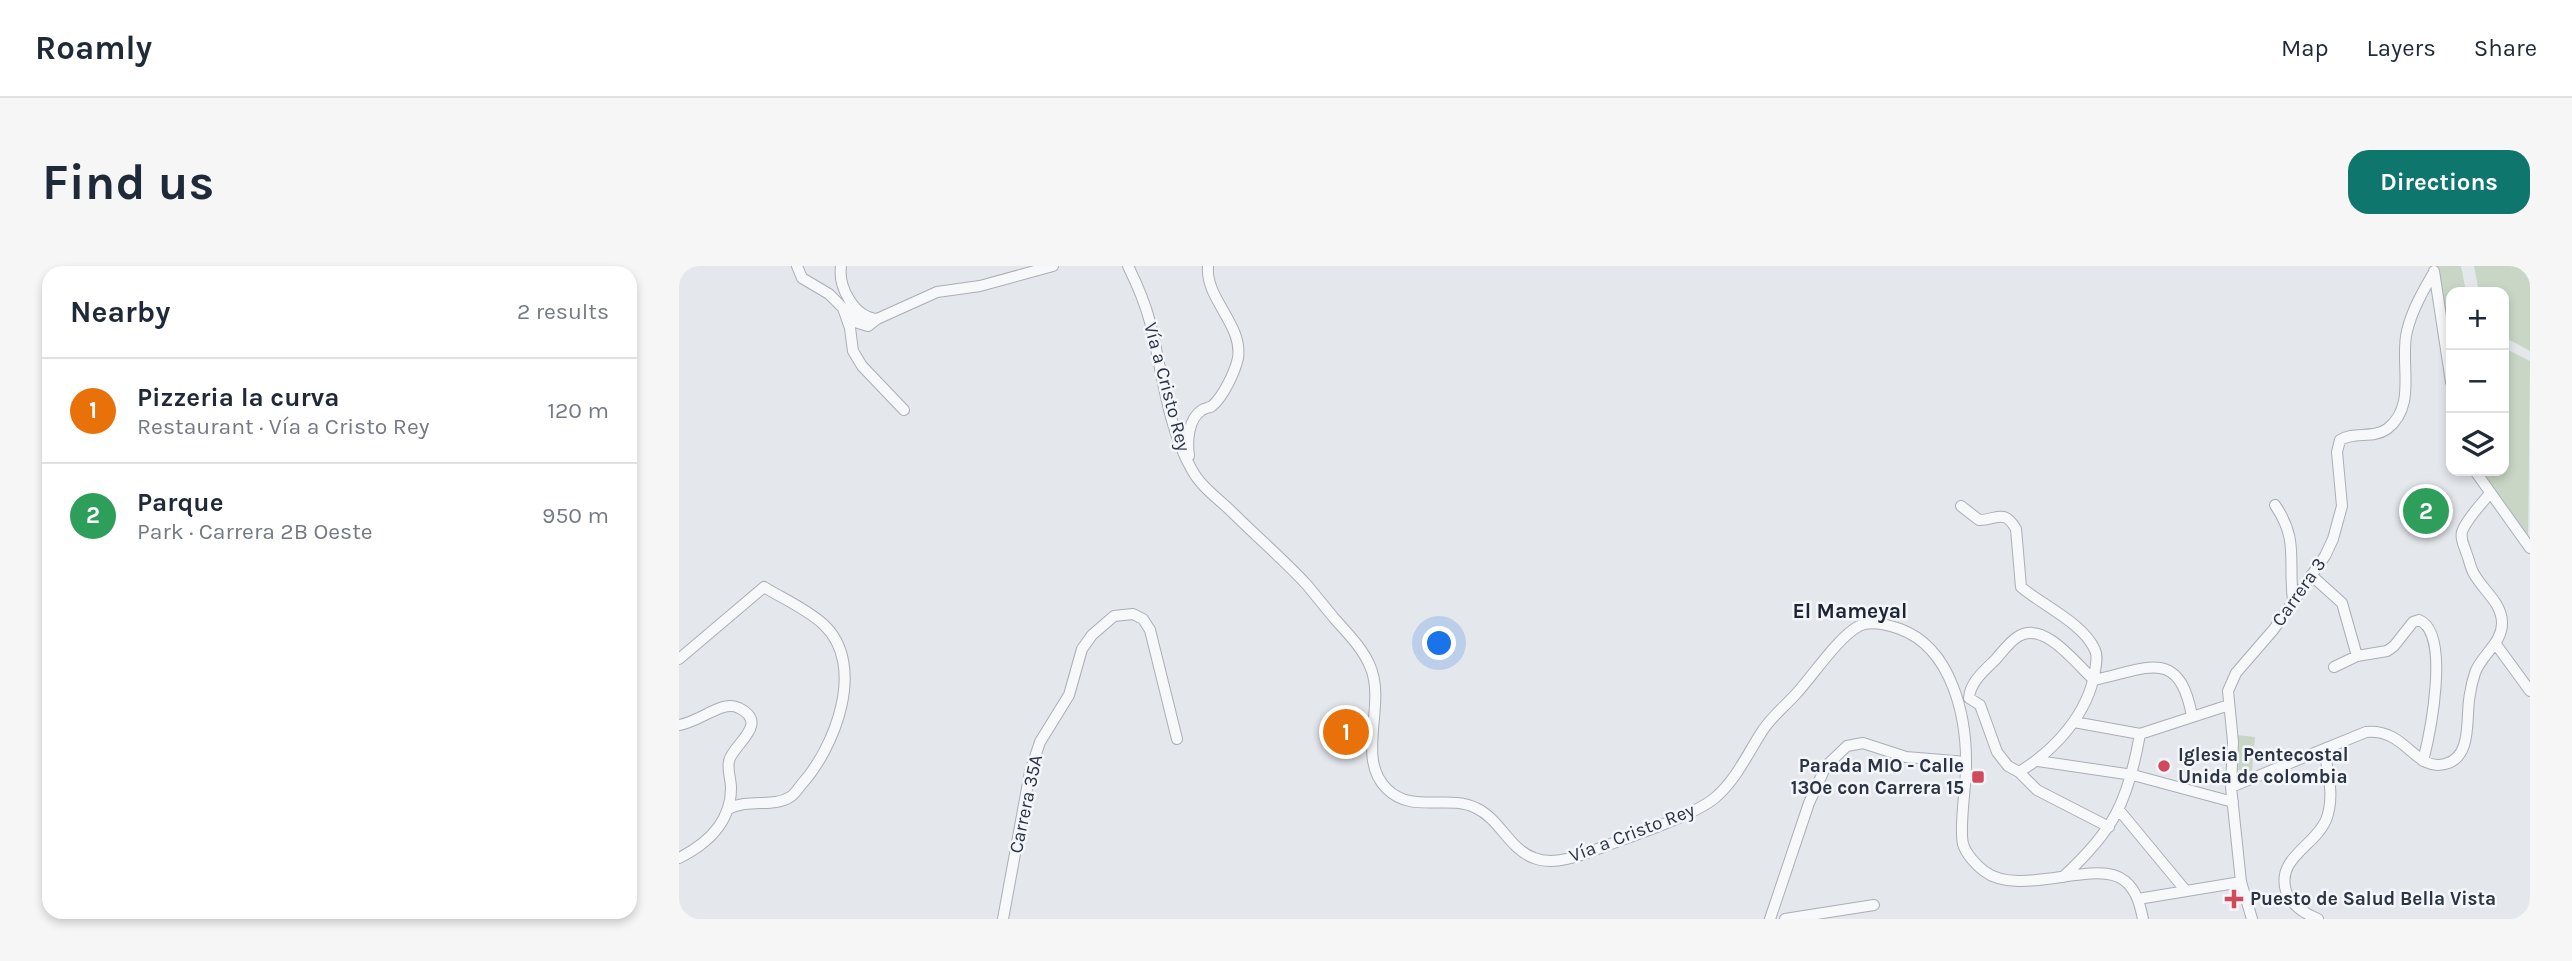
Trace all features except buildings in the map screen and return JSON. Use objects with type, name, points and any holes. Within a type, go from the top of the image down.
[{"type":"street","points":[[797,266],[802,278],[829,294],[862,325],[872,326],[877,319],[937,292],[980,286],[1053,266]]},
{"type":"street","points":[[841,266],[842,285],[847,297],[864,315],[877,319]]},
{"type":"street","name":"Vía a Cristo Rey","points":[[1128,266],[1146,309],[1163,383],[1191,469],[1204,485],[1311,589],[1365,655],[1375,678],[1376,711],[1372,751],[1375,773],[1382,785],[1399,798],[1415,803],[1474,806],[1485,813],[1520,850],[1534,859],[1554,861],[1571,858],[1649,829],[1712,801],[1736,774],[1771,718],[1836,648],[1860,625],[1870,623],[1897,628],[1917,637],[1930,646],[1947,673],[1957,704],[1966,762],[1963,845],[1969,855],[1997,879],[2018,881],[2116,876],[2123,878],[2138,899]]},
{"type":"street","points":[[1191,469],[1191,425],[1199,411],[1212,405],[1220,395],[1238,358],[1238,340],[1209,282],[1208,266]]},
{"type":"street","points":[[2433,269],[2447,350]]},
{"type":"street","name":"Carrera 3","points":[[2229,705],[2228,691],[2232,680],[2274,629],[2333,539],[2340,518],[2342,493],[2337,445],[2346,436],[2387,429],[2401,411],[2406,393],[2406,334],[2433,269]]},
{"type":"street","points":[[843,308],[850,328],[853,351],[862,366],[904,410]]},
{"type":"street","points":[[2478,476],[2530,548]]},
{"type":"street","points":[[2231,787],[2355,736],[2378,731],[2392,735],[2423,761],[2444,765],[2453,761],[2462,751],[2475,672],[2501,630],[2502,620],[2497,605],[2474,574],[2462,538],[2462,529],[2490,493]]},
{"type":"street","points":[[2275,505],[2289,527],[2293,600]]},
{"type":"street","points":[[1961,506],[1979,520],[2002,516],[2012,522],[2016,529],[2021,587],[2056,609],[2096,650],[2094,680],[2074,722],[2038,761],[2019,772]]},
{"type":"street","points":[[2311,575],[2342,603],[2357,656]]},
{"type":"street","points":[[679,659],[764,587],[824,624],[833,638],[844,668],[843,701],[817,768],[790,797],[778,801],[743,803],[728,809]]},
{"type":"street","name":"Carrera 35A","points":[[1003,919],[1027,788],[1040,743],[1069,695],[1082,649],[1092,635],[1114,616],[1133,614],[1143,619],[1150,630],[1177,739]]},
{"type":"street","points":[[2334,667],[2357,656],[2387,651],[2413,622],[2419,620],[2431,628],[2436,657],[2432,712],[2423,761]]},
{"type":"street","points":[[1969,698],[1969,690],[1975,681],[2011,642],[2030,632],[2043,635],[2057,643],[2094,680]]},
{"type":"street","points":[[2495,643],[2530,691]]},
{"type":"street","points":[[2094,680],[2158,667],[2170,669],[2184,685],[2192,716]]},
{"type":"street","points":[[1957,704],[1969,698]]},
{"type":"street","points":[[1969,698],[1980,705],[1997,752],[2008,766],[2019,772],[2037,790],[2109,827]]},
{"type":"street","points":[[679,724],[698,720],[727,705],[738,706],[748,716],[750,730],[729,761],[731,786],[728,809],[722,821],[704,843],[679,858]]},
{"type":"street","points":[[2074,722],[2140,734],[2229,705],[2234,742],[2231,787],[2241,882],[2252,919]]},
{"type":"street","points":[[2063,877],[2089,853],[2119,810],[2133,775],[2140,734]]},
{"type":"street","points":[[1770,919],[1809,803],[1826,766],[1841,750],[1864,743],[1906,757],[1966,762]]},
{"type":"street","points":[[2318,919],[2298,907],[2288,896],[2284,874],[2288,863],[2317,835],[2329,810],[2331,796],[2324,750]]},
{"type":"street","points":[[2038,761],[2133,775],[2233,802]]},
{"type":"street","points":[[2119,810],[2186,891]]},
{"type":"street","points":[[2143,919],[2138,899],[2241,882]]},
{"type":"street","points":[[1785,919],[1874,905]]},
{"type":"green space","points":[[2433,266],[2461,266],[2465,287],[2446,287],[2446,350]]},
{"type":"green space","points":[[2474,266],[2530,266],[2530,351],[2509,340],[2509,287],[2478,287]]},
{"type":"green space","points":[[2509,350],[2530,361],[2528,541],[2479,476],[2509,476]]},
{"type":"green space","points":[[2236,735],[2255,737],[2252,771],[2234,770]]},
{"type":"place","name":"Parque","points":[[2426,511]]},
{"type":"place","name":"Pizzeria la curva","points":[[1346,732]]},
{"type":"place","name":"Iglesia Pentecostal Unida de colombia","points":[[2164,766]]},
{"type":"place","name":"Parada MIO - Calle 13Oe con Carrera 15","points":[[1978,777]]},
{"type":"place","name":"Puesto de Salud Bella Vista","points":[[2234,899]]},
{"type":"district","name":"El Mameyal","points":[[1850,611]]}]
